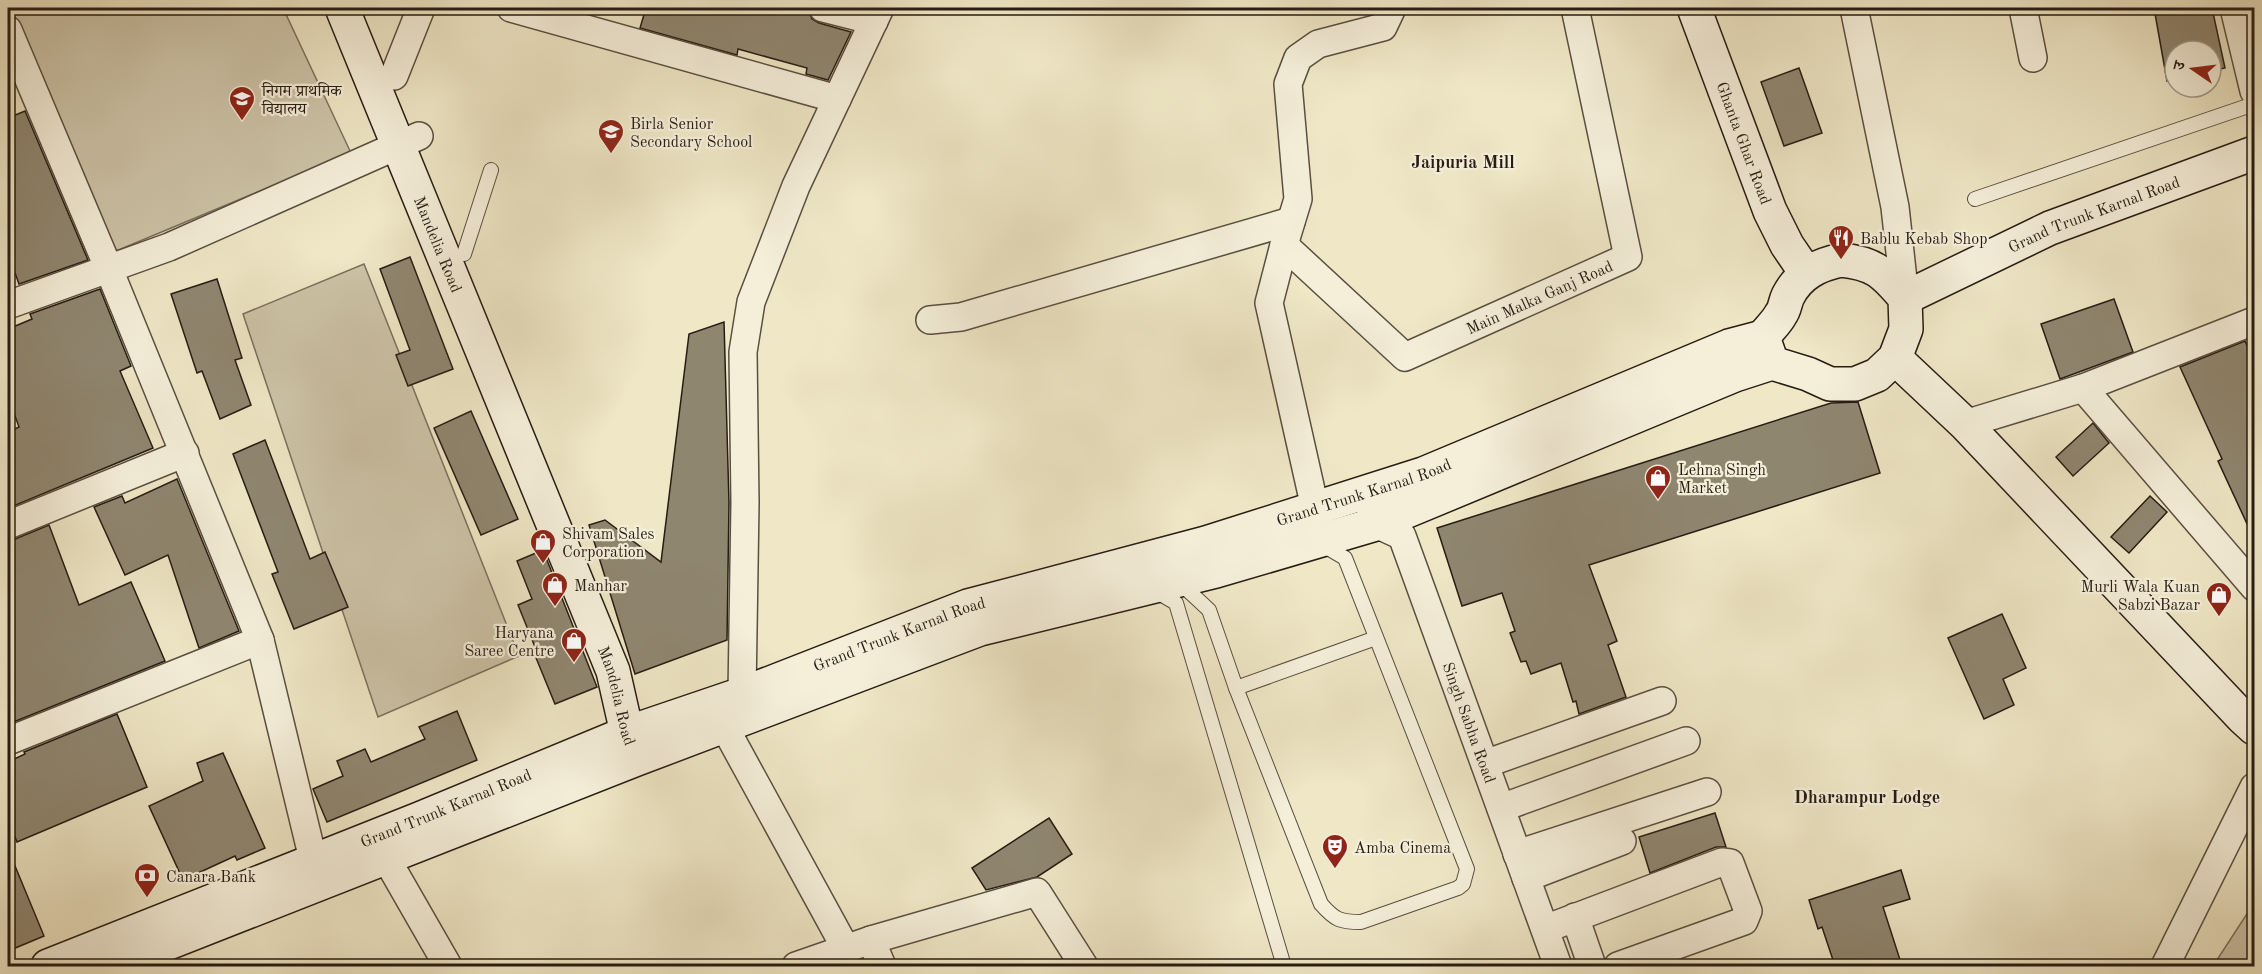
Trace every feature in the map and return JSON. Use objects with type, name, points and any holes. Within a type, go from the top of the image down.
[{"type":"main road","name":"Mandelia Road","points":[[342,8],[464,254],[624,667],[632,746]]},
{"type":"main road","name":"Mandelia Road","points":[[366,8],[394,76],[409,140],[613,671],[632,746]]},
{"type":"main road","name":"Ghanta Ghar Road","points":[[1694,8],[1770,212],[1787,245],[1806,273]]},
{"type":"main road","name":"Grand Trunk Karnal Road","points":[[1905,298],[2050,228],[2254,153]]},
{"type":"main road","points":[[1841,260],[1860,262],[1878,270],[1905,298],[1906,329],[1895,358],[1877,375],[1855,384],[1830,384],[1767,350],[1787,298],[1795,284],[1806,273],[1823,264],[1841,260]]},
{"type":"main road","name":"Grand Trunk Karnal Road","points":[[107,966],[386,858],[742,694],[968,606],[1206,543],[1423,474],[1729,346],[1767,350]]},
{"type":"main road","name":"Grand Trunk Karnal Road","points":[[48,966],[419,819],[632,746],[724,726],[980,629],[1164,584],[1376,524],[1735,375],[1767,350]]},
{"type":"main road","points":[[1895,358],[1965,424],[2250,721]]},
{"type":"street","points":[[394,76],[421,8]]},
{"type":"street","points":[[518,8],[837,99]]},
{"type":"street","points":[[742,694],[745,503],[743,352],[751,302],[796,186],[877,14],[823,8]]},
{"type":"street","points":[[1315,508],[1269,303],[1298,199],[1288,84],[1298,58],[1318,44],[1383,27],[1392,8]]},
{"type":"street","points":[[1854,8],[1894,207],[1905,298]]},
{"type":"street","points":[[2024,8],[2033,57]]},
{"type":"street","points":[[2234,8],[2254,91]]},
{"type":"street","name":"Main Malka Ganj Road","points":[[1288,233],[1405,357],[1628,257],[1576,14]]},
{"type":"street","points":[[10,43],[108,267],[260,640],[313,860]]},
{"type":"street","points":[[8,303],[169,247],[409,140]]},
{"type":"street","points":[[930,320],[961,317],[1288,233]]},
{"type":"street","points":[[1965,424],[2083,388],[2252,329]]},
{"type":"street","points":[[2083,388],[2254,587]]},
{"type":"street","points":[[8,525],[185,453]]},
{"type":"street","points":[[1364,493],[1376,524]]},
{"type":"street","name":"Singh Sabha Road","points":[[1376,524],[1402,536],[1558,966]]},
{"type":"street","points":[[8,741],[260,640]]},
{"type":"street","points":[[1485,764],[1662,701]]},
{"type":"street","points":[[724,726],[846,949]]},
{"type":"street","points":[[1501,808],[1686,741]]},
{"type":"street","points":[[2165,966],[2254,787]]},
{"type":"street","points":[[1522,866],[1707,792]]},
{"type":"street","points":[[1522,866],[1622,842]]},
{"type":"street","points":[[386,858],[448,966]]},
{"type":"street","points":[[1545,929],[1722,862],[1730,863],[1748,911],[1744,921],[1617,966]]},
{"type":"street","points":[[796,966],[871,940],[1037,892],[1084,966]]},
{"type":"street","points":[[1575,917],[1592,966]]},
{"type":"street","points":[[871,940],[882,966]]},
{"type":"lane","points":[[1975,199],[2254,104]]},
{"type":"lane","points":[[464,254],[491,170]]},
{"type":"lane","points":[[1164,584],[1209,610],[1236,688],[1321,904],[1332,917],[1346,922],[1361,922],[1458,888],[1463,884],[1467,869],[1345,558],[1317,541]]},
{"type":"lane","points":[[1164,584],[1176,603],[1284,966]]},
{"type":"lane","points":[[1236,688],[1376,638]]},
{"type":"shaded area","points":[[8,8],[283,8],[351,153],[116,251],[8,16]]},
{"type":"shaded area","points":[[364,264],[519,656],[378,717],[243,314]]},
{"type":"shaded area","points":[[2254,903],[2254,966],[2213,966]]},
{"type":"building","points":[[646,8],[808,8],[812,19],[819,23],[851,32],[828,80],[806,74],[807,68],[738,49],[737,55],[640,28]]},
{"type":"building","points":[[2154,8],[2212,8],[2219,39],[2163,39],[2163,59]]},
{"type":"building","points":[[1799,68],[1822,133],[1784,146],[1761,82]]},
{"type":"building","points":[[25,111],[88,260],[19,284],[8,253],[8,118]]},
{"type":"building","points":[[410,257],[453,369],[408,386],[396,355],[410,350],[380,269]]},
{"type":"building","points":[[217,279],[242,358],[235,360],[251,405],[220,419],[202,371],[197,373],[171,294]]},
{"type":"building","points":[[100,289],[131,366],[120,371],[153,448],[11,507],[8,498],[8,432],[19,427],[8,396],[8,329],[32,319],[30,314]]},
{"type":"building","points":[[2114,299],[2133,352],[2060,379],[2041,324]]},
{"type":"building","points":[[724,322],[729,503],[727,640],[635,674],[589,525],[605,520],[661,562],[689,334]]},
{"type":"building","points":[[2245,341],[2254,362],[2254,539],[2218,461],[2222,459],[2180,367]]},
{"type":"building","name":"Lehna Singh Market","points":[[1858,402],[1880,473],[1589,565],[1617,641],[1608,645],[1626,697],[1579,714],[1561,663],[1531,674],[1526,661],[1521,662],[1510,633],[1515,631],[1502,593],[1462,606],[1437,528],[1831,403]]},
{"type":"building","points":[[471,411],[518,519],[481,535],[434,428]]},
{"type":"building","points":[[2093,423],[2109,443],[2073,476],[2056,457]]},
{"type":"building","points":[[265,440],[310,559],[325,552],[348,607],[294,629],[272,574],[278,572],[233,454]]},
{"type":"building","points":[[177,479],[239,631],[199,648],[168,555],[125,575],[94,507],[122,496],[125,503]]},
{"type":"building","points":[[2150,496],[2167,512],[2129,553],[2111,537]]},
{"type":"building","points":[[49,525],[79,605],[131,582],[165,661],[11,723],[8,714],[8,542]]},
{"type":"building","points":[[543,550],[597,687],[555,704],[534,653],[537,652],[518,605],[532,599],[517,561]]},
{"type":"building","points":[[2002,614],[2026,668],[2003,679],[2014,705],[1984,719],[1948,638]]},
{"type":"building","points":[[457,711],[477,760],[327,822],[313,789],[343,776],[337,761],[365,749],[371,762],[425,739],[419,727]]},
{"type":"building","points":[[117,714],[147,787],[17,842],[8,819],[8,762],[25,754],[24,752]]},
{"type":"building","points":[[223,753],[265,848],[237,860],[235,856],[183,880],[149,806],[203,781],[197,763]]},
{"type":"building","points":[[1715,813],[1726,847],[1716,847],[1650,873],[1639,837]]},
{"type":"building","points":[[1049,818],[1072,854],[1037,877],[986,890],[972,868]]},
{"type":"building","points":[[8,849],[44,936],[8,951]]},
{"type":"building","points":[[1901,870],[1910,899],[1883,907],[1902,966],[1835,966],[1822,927],[1818,929],[1809,900]]},
{"type":"place","name":"निगम प्राथमिक विद्यालय","points":[[242,122]]},
{"type":"place","name":"Birla Senior Secondary School","points":[[611,155]]},
{"type":"place","name":"Bablu Kebab Shop","points":[[1841,261]]},
{"type":"place","name":"Lehna Singh Market","points":[[1658,501]]},
{"type":"place","name":"Shivam Sales Corporation","points":[[543,565]]},
{"type":"place","name":"Manhar","points":[[555,608]]},
{"type":"place","name":"Murli Wala Kuan Sabzi Bazar","points":[[2219,618]]},
{"type":"place","name":"Haryana Saree Centre","points":[[574,664]]},
{"type":"place","name":"Amba Cinema","points":[[1335,870]]},
{"type":"place","name":"Canara Bank","points":[[147,899]]},
{"type":"district","name":"Jaipuria Mill","points":[[1463,162]]},
{"type":"district","name":"Dharampur Lodge","points":[[1867,797]]}]
